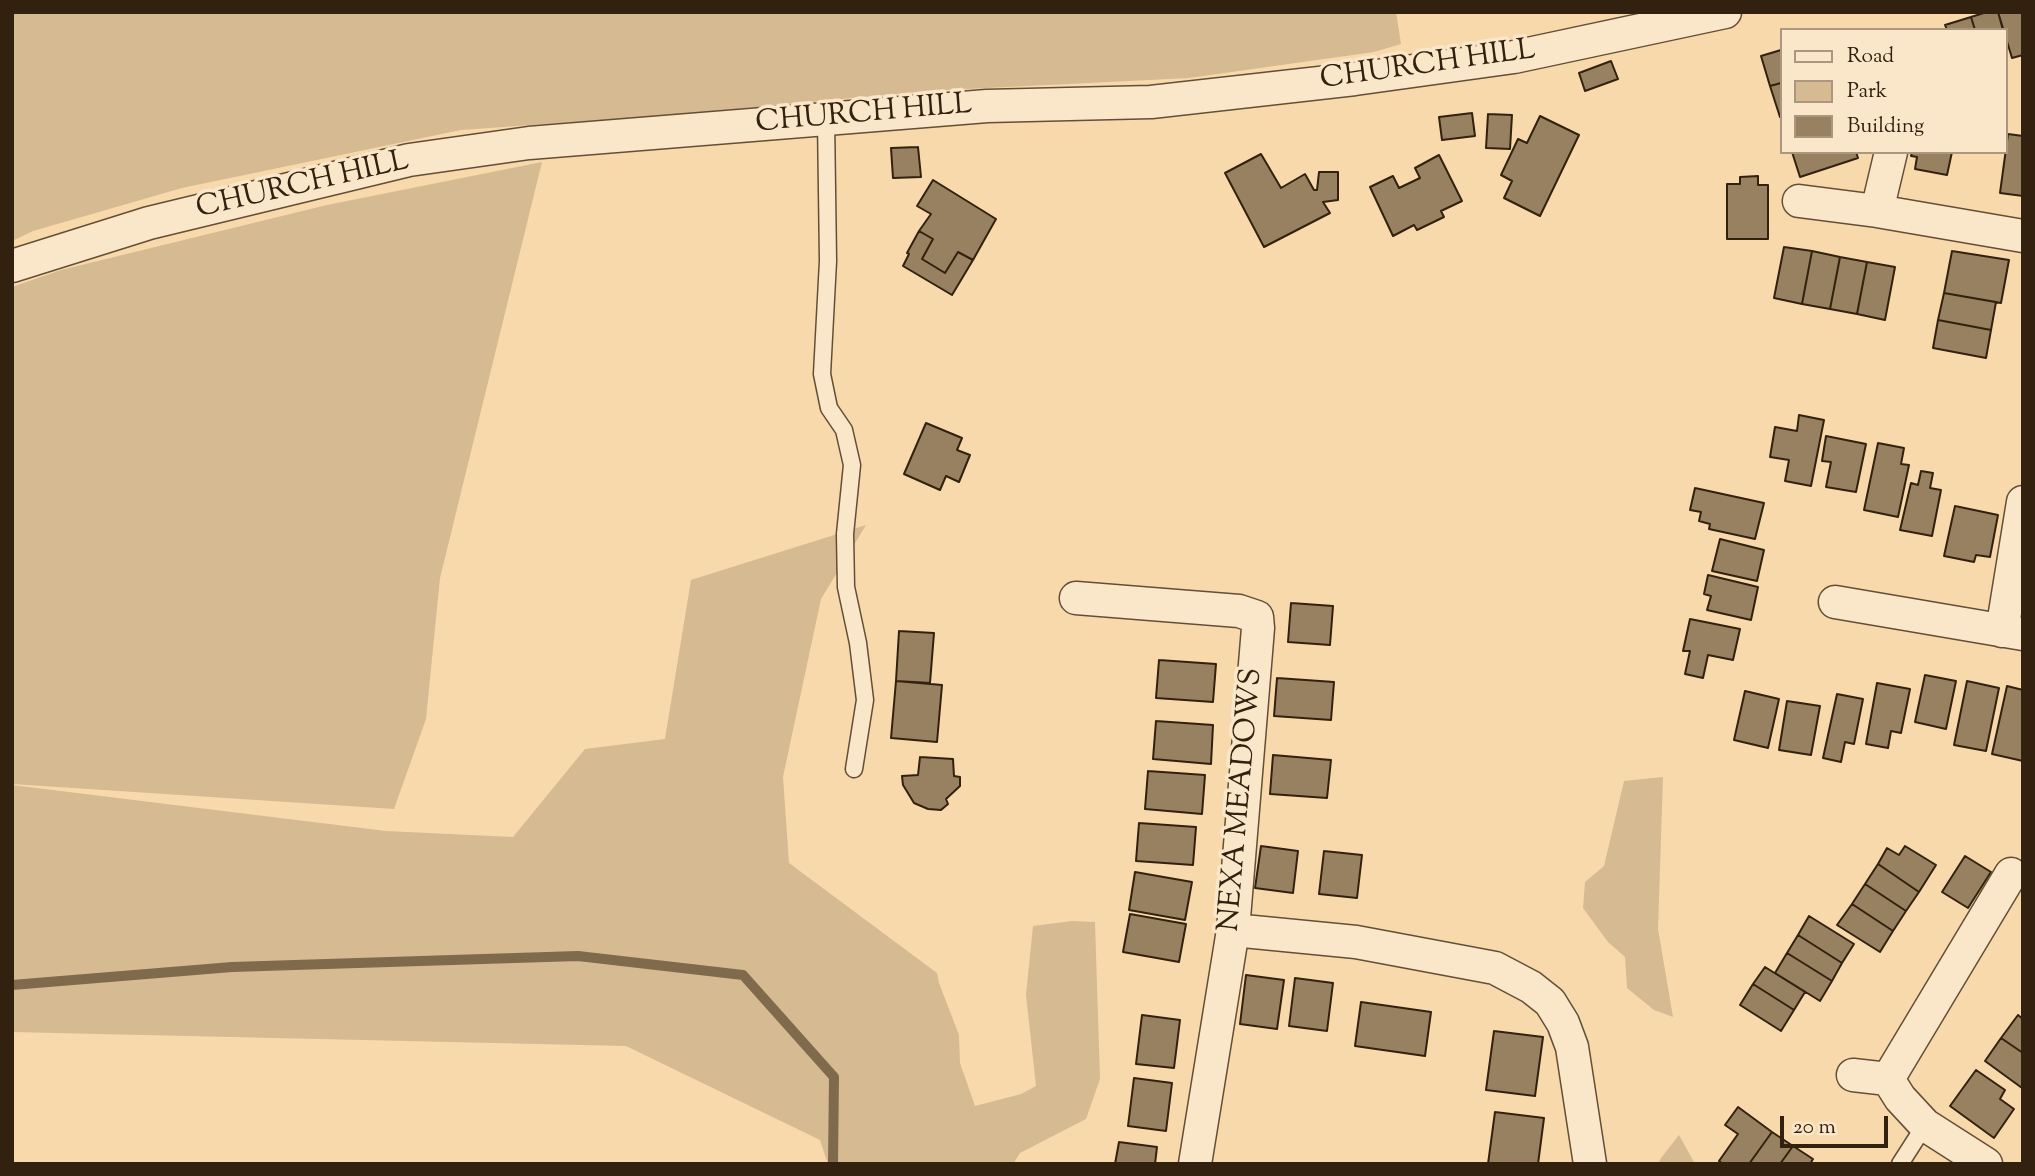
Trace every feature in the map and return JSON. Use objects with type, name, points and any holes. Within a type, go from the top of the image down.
[{"type":"street","name":"CHURCH HILL","points":[[12,266],[149,223],[409,160],[529,143],[987,106],[1151,102],[1355,79],[1514,57],[1725,12]]},
{"type":"street","points":[[1877,211],[1891,154]]},
{"type":"street","points":[[1799,201],[1877,211],[2023,236]]},
{"type":"street","points":[[1835,602],[2012,632],[2023,502]]},
{"type":"street","name":"NEXA MEADOWS","points":[[1076,598],[1239,611],[1257,617],[1233,930],[1195,1164]]},
{"type":"street","points":[[1888,1079],[2011,874]]},
{"type":"street","points":[[1233,930],[1356,942],[1495,968],[1531,987],[1550,1002],[1563,1023],[1572,1047],[1590,1164]]},
{"type":"street","points":[[1853,1075],[1888,1079]]},
{"type":"street","points":[[1888,1079],[1900,1098],[1925,1125],[1986,1164]]},
{"type":"lane","points":[[825,119],[828,261],[822,374],[830,408],[844,430],[852,465],[845,534],[846,587],[858,643],[865,701],[854,769]]},
{"type":"lane","points":[[1900,1164],[1925,1125]]},
{"type":"green space","points":[[12,12],[1396,12],[1401,44],[1374,52],[1189,78],[927,91],[673,115],[461,130],[182,188],[33,231],[12,241]]},
{"type":"green space","points":[[542,162],[440,578],[426,719],[394,809],[12,784],[12,287],[61,270],[327,205]]},
{"type":"green space","points":[[866,525],[821,599],[783,777],[789,863],[937,973],[959,1035],[960,1063],[975,1106],[1021,1094],[1036,1086],[1026,995],[1033,926],[1072,921],[1095,922],[1100,1079],[1086,1119],[1020,1153],[1013,1164],[828,1164],[820,1140],[626,1046],[12,1032],[12,785],[386,831],[513,837],[585,749],[665,739],[691,580]]},
{"type":"green space","points":[[1663,777],[1658,929],[1673,1017],[1654,1010],[1627,988],[1625,957],[1608,942],[1583,908],[1585,882],[1604,866],[1624,781]]},
{"type":"green space","points":[[1679,1135],[1695,1164],[1658,1164],[1661,1158]]},
{"type":"building","points":[[1998,12],[2002,28],[1974,28],[1971,17]]},
{"type":"building","points":[[1998,12],[2023,12],[2023,55],[2012,58],[2007,42],[2007,28],[2003,28]]},
{"type":"building","points":[[1971,17],[1974,28],[1946,28],[1945,25]]},
{"type":"building","points":[[1780,50],[1780,83],[1770,86],[1761,56]]},
{"type":"building","points":[[1611,61],[1618,79],[1585,91],[1579,73]]},
{"type":"building","points":[[1780,83],[1780,117],[1770,86]]},
{"type":"building","points":[[1472,113],[1475,136],[1442,140],[1439,117]]},
{"type":"building","points":[[1488,114],[1512,115],[1510,149],[1486,148]]},
{"type":"building","points":[[1540,116],[1579,135],[1540,216],[1504,198],[1512,181],[1501,175],[1518,139],[1527,143]]},
{"type":"building","points":[[2008,134],[2023,136],[2023,196],[2000,193]]},
{"type":"building","points":[[918,147],[921,177],[893,178],[891,148]]},
{"type":"building","points":[[1261,154],[1281,188],[1305,174],[1314,190],[1317,190],[1319,172],[1338,172],[1338,200],[1323,202],[1330,213],[1264,247],[1225,173]]},
{"type":"building","points":[[1793,154],[1857,154],[1858,158],[1800,177]]},
{"type":"building","points":[[1952,154],[1947,175],[1915,169],[1917,157],[1911,156]]},
{"type":"building","points":[[1439,155],[1462,201],[1441,211],[1444,217],[1417,230],[1414,225],[1393,236],[1370,187],[1393,176],[1399,188],[1420,178],[1415,168]]},
{"type":"building","points":[[1758,176],[1758,185],[1768,185],[1768,239],[1727,239],[1727,184],[1740,184],[1740,177]]},
{"type":"building","points":[[933,180],[996,219],[973,260],[958,252],[945,273],[922,259],[933,239],[919,231],[931,214],[917,206]]},
{"type":"building","points":[[919,231],[933,239],[922,259],[945,273],[958,252],[973,260],[952,295],[903,266]]},
{"type":"building","points":[[1784,247],[1812,251],[1802,304],[1774,298]]},
{"type":"building","points":[[1812,251],[1840,257],[1830,309],[1802,304]]},
{"type":"building","points":[[1952,251],[2009,260],[2001,303],[1944,293]]},
{"type":"building","points":[[1840,257],[1867,262],[1857,314],[1830,309]]},
{"type":"building","points":[[1867,262],[1895,267],[1885,320],[1857,314]]},
{"type":"building","points":[[1944,293],[1996,302],[1991,330],[1938,320]]},
{"type":"building","points":[[1938,320],[1991,330],[1986,358],[1933,348]]},
{"type":"building","points":[[1799,415],[1824,420],[1811,486],[1785,481],[1789,460],[1770,457],[1775,427],[1797,431]]},
{"type":"building","points":[[926,423],[962,438],[957,450],[970,455],[959,482],[946,476],[940,490],[904,474]]},
{"type":"building","points":[[1826,436],[1866,444],[1856,492],[1826,487],[1831,462],[1822,461]]},
{"type":"building","points":[[1878,443],[1904,448],[1901,464],[1909,465],[1898,517],[1864,510]]},
{"type":"building","points":[[1921,471],[1933,473],[1930,488],[1941,490],[1932,536],[1900,530],[1911,483],[1918,485]]},
{"type":"building","points":[[1695,488],[1764,503],[1755,539],[1709,529],[1710,524],[1699,521],[1701,512],[1690,510]]},
{"type":"building","points":[[1955,506],[1998,515],[1990,557],[1976,555],[1974,562],[1944,556]]},
{"type":"building","points":[[1720,539],[1764,550],[1757,581],[1712,571]]},
{"type":"building","points":[[1708,575],[1758,587],[1751,620],[1707,610],[1711,596],[1704,594]]},
{"type":"building","points":[[1291,603],[1333,606],[1330,645],[1288,642]]},
{"type":"building","points":[[1690,619],[1740,629],[1733,660],[1708,655],[1703,678],[1685,674],[1690,651],[1683,651]]},
{"type":"building","points":[[899,631],[934,633],[930,683],[896,681]]},
{"type":"building","points":[[1159,660],[1216,664],[1213,702],[1156,698]]},
{"type":"building","points":[[1925,675],[1956,681],[1946,729],[1915,722]]},
{"type":"building","points":[[1277,678],[1334,682],[1331,720],[1274,716]]},
{"type":"building","points":[[896,681],[942,685],[937,742],[891,738]]},
{"type":"building","points":[[1967,681],[1999,688],[1986,751],[1954,745]]},
{"type":"building","points":[[1877,683],[1910,689],[1901,733],[1891,731],[1888,748],[1866,744]]},
{"type":"building","points":[[2007,686],[2023,690],[2023,761],[1992,754]]},
{"type":"building","points":[[1745,691],[1779,699],[1768,748],[1734,740]]},
{"type":"building","points":[[1837,694],[1863,699],[1854,744],[1845,742],[1841,762],[1823,758]]},
{"type":"building","points":[[1787,701],[1820,706],[1811,755],[1779,750]]},
{"type":"building","points":[[1156,721],[1213,725],[1211,764],[1153,759]]},
{"type":"building","points":[[1273,755],[1331,760],[1327,798],[1270,794]]},
{"type":"building","points":[[920,757],[953,759],[954,776],[960,777],[960,786],[946,799],[948,804],[941,810],[928,809],[914,803],[903,785],[902,776],[918,775]]},
{"type":"building","points":[[1148,771],[1205,775],[1202,814],[1145,809]]},
{"type":"building","points":[[1139,823],[1196,827],[1193,865],[1136,861]]},
{"type":"building","points":[[1261,846],[1298,851],[1293,893],[1255,888]]},
{"type":"building","points":[[1905,846],[1936,865],[1919,892],[1878,864],[1887,848],[1899,855]]},
{"type":"building","points":[[1324,851],[1362,855],[1357,898],[1319,894]]},
{"type":"building","points":[[1965,856],[1991,872],[1968,908],[1942,892]]},
{"type":"building","points":[[1878,864],[1919,892],[1906,911],[1865,884]]},
{"type":"building","points":[[1135,872],[1192,882],[1185,920],[1129,910]]},
{"type":"building","points":[[1865,884],[1906,911],[1893,931],[1852,904]]},
{"type":"building","points":[[1852,904],[1893,931],[1880,952],[1837,925]]},
{"type":"building","points":[[1130,914],[1186,924],[1179,962],[1123,952]]},
{"type":"building","points":[[1809,916],[1854,944],[1842,963],[1798,935]]},
{"type":"building","points":[[1798,935],[1842,963],[1832,981],[1787,953]]},
{"type":"building","points":[[1787,953],[1832,981],[1820,1001],[1775,973]]},
{"type":"building","points":[[1765,967],[1805,992],[1794,1010],[1753,984]]},
{"type":"building","points":[[1246,975],[1284,980],[1277,1029],[1240,1024]]},
{"type":"building","points":[[1295,978],[1333,983],[1327,1031],[1289,1026]]},
{"type":"building","points":[[1753,984],[1794,1010],[1781,1031],[1740,1005]]},
{"type":"building","points":[[1361,1002],[1431,1012],[1425,1056],[1355,1046]]},
{"type":"building","points":[[1142,1015],[1180,1020],[1174,1068],[1136,1064]]},
{"type":"building","points":[[2018,1015],[2023,1019],[2023,1053],[2001,1038]]},
{"type":"building","points":[[1494,1031],[1543,1037],[1535,1096],[1486,1090]]},
{"type":"building","points":[[2001,1038],[2023,1053],[2022,1088],[1985,1061]]},
{"type":"building","points":[[1976,1070],[2005,1090],[2000,1099],[2014,1109],[1994,1138],[1950,1106]]},
{"type":"building","points":[[1134,1078],[1172,1083],[1166,1131],[1128,1126]]},
{"type":"building","points":[[1738,1107],[1772,1132],[1749,1164],[1723,1164],[1719,1161],[1738,1134],[1725,1125]]},
{"type":"building","points":[[1495,1112],[1544,1118],[1538,1164],[1488,1164]]},
{"type":"building","points":[[1772,1132],[1793,1146],[1780,1164],[1749,1164]]},
{"type":"building","points":[[1119,1142],[1157,1147],[1155,1164],[1115,1164]]},
{"type":"building","points":[[1793,1146],[1813,1159],[1810,1164],[1780,1164]]},
{"type":"waterway","points":[[12,985],[232,967],[578,956],[743,975],[834,1077],[833,1164]]}]
